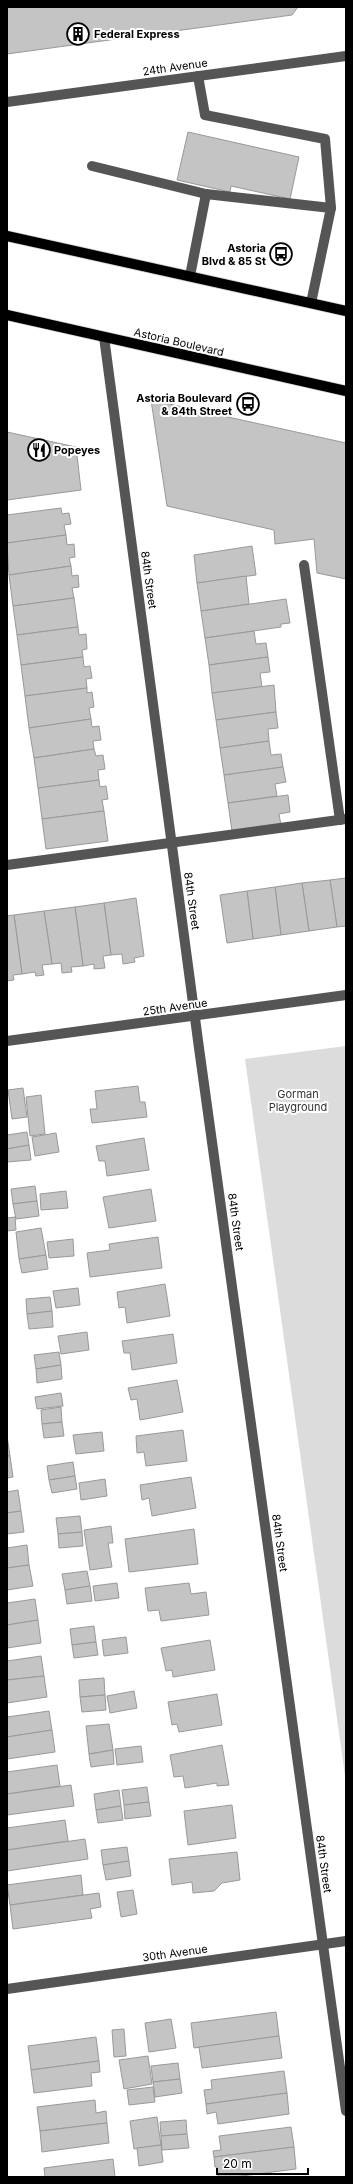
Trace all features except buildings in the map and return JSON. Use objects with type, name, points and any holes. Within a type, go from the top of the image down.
[{"type":"main road","points":[[7,236],[346,311]]},
{"type":"main road","name":"Astoria Boulevard","points":[[7,315],[346,391]]},
{"type":"street","name":"24th Avenue","points":[[7,102],[346,56]]},
{"type":"street","points":[[198,76],[205,115],[325,139],[330,208],[311,303]]},
{"type":"street","points":[[92,166],[206,194],[330,208]]},
{"type":"street","points":[[190,276],[206,194]]},
{"type":"street","name":"84th Street","points":[[104,337],[195,1016],[346,2111]]},
{"type":"street","points":[[7,865],[343,819],[304,565]]},
{"type":"street","name":"25th Avenue","points":[[7,1041],[346,995]]},
{"type":"street","name":"30th Avenue","points":[[7,1989],[346,1941]]},
{"type":"green space","name":"Gorman Playground","points":[[346,1046],[346,1783],[245,1059]]},
{"type":"place","name":"Federal Express","points":[[78,34]]},
{"type":"place","name":"Astoria Blvd & 85 St","points":[[281,254]]},
{"type":"place","name":"Astoria Boulevard & 84th Street","points":[[248,404]]},
{"type":"place","name":"Popeyes","points":[[39,450]]}]
